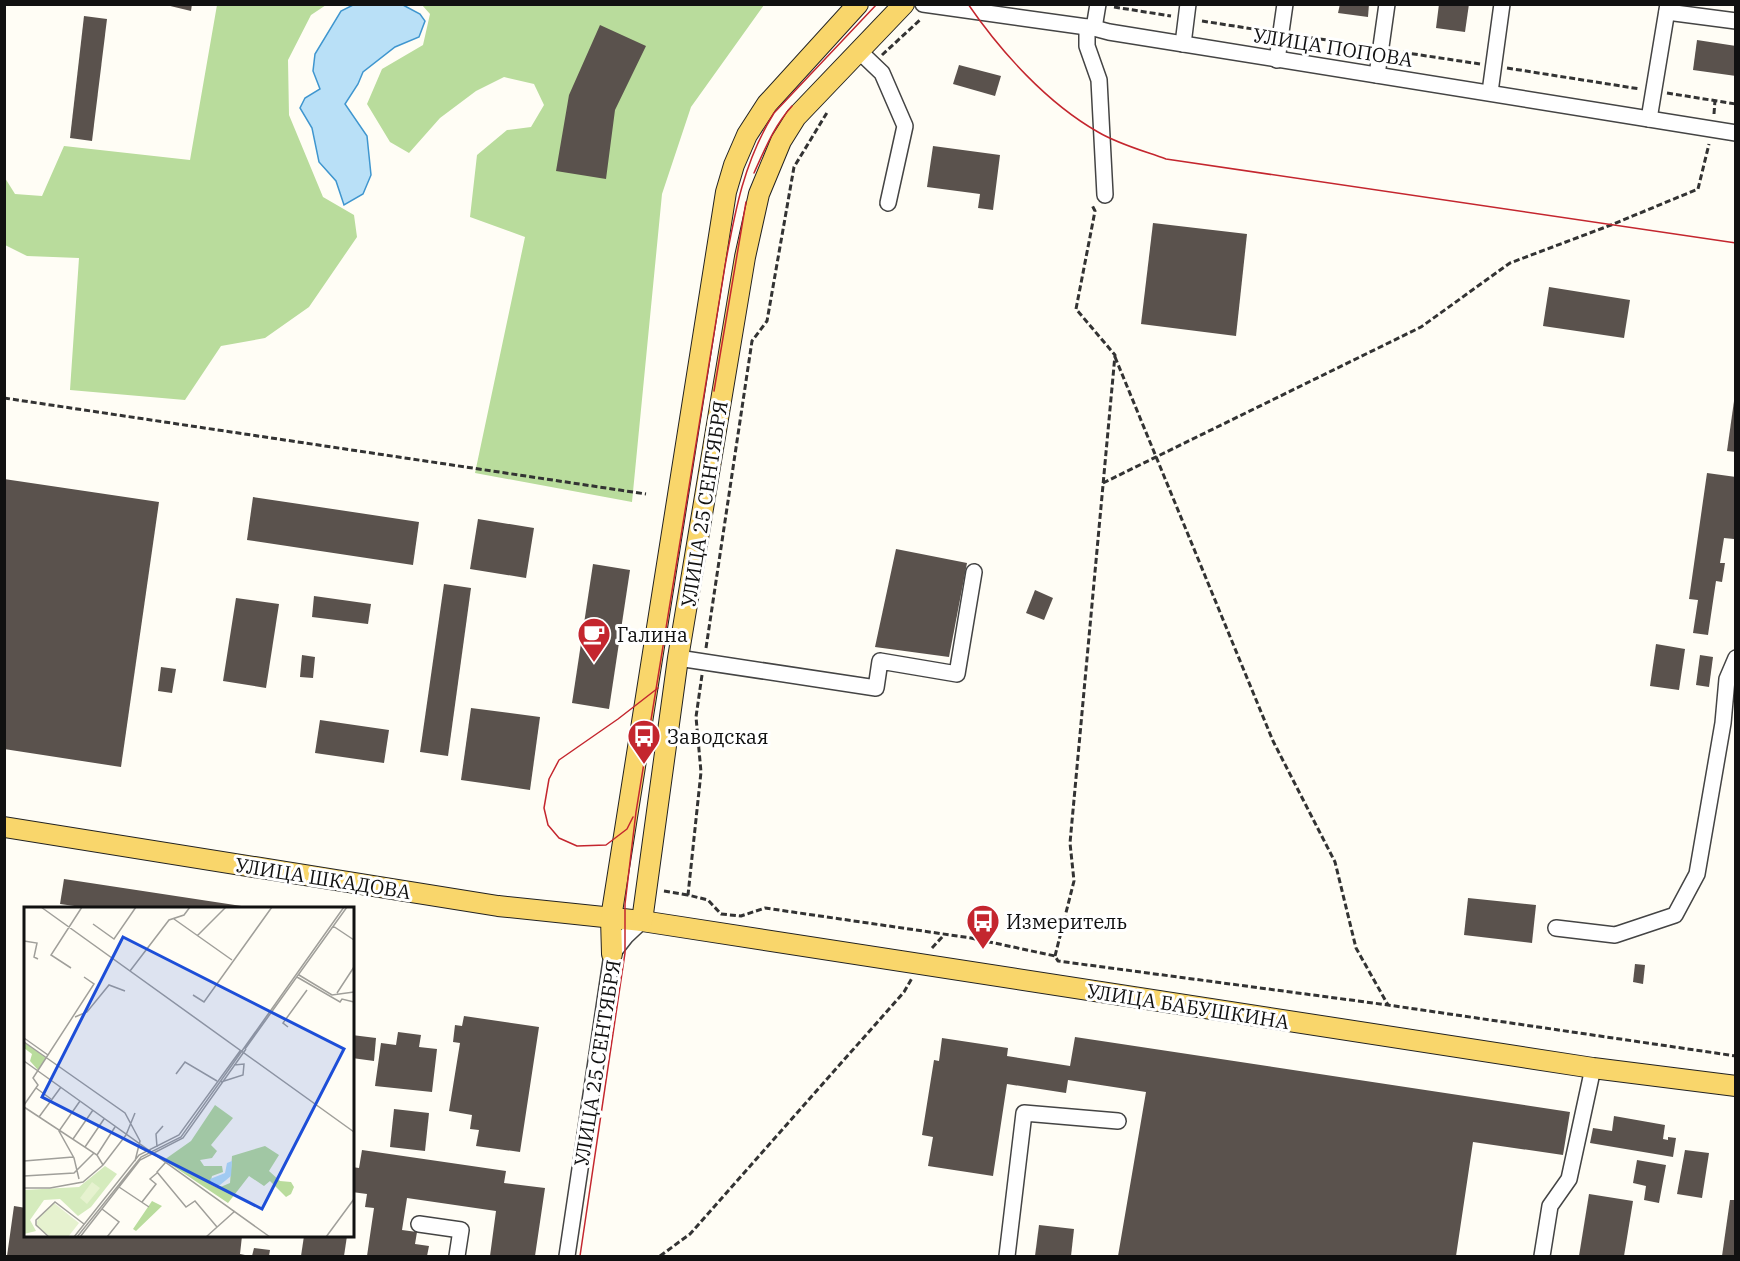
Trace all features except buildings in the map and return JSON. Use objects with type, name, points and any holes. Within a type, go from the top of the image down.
[{"type":"main road","points":[[612,954],[611,918],[726,192],[734,165],[747,135],[767,104],[858,4]]},
{"type":"main road","name":"УЛИЦА 25 СЕНТЯБРЯ","points":[[642,921],[678,658],[745,257],[759,194],[781,141],[796,117],[865,57],[904,4]]},
{"type":"main road","name":"УЛИЦА ШКАДОВА","points":[[4,828],[498,906],[642,921]]},
{"type":"main road","name":"УЛИЦА БАБУШКИНА","points":[[642,921],[1593,1068],[1736,1086]]},
{"type":"street","points":[[1098,4],[1097,29],[1087,46],[1099,80],[1098,199]]},
{"type":"street","points":[[1277,60],[1285,4]]},
{"type":"street","points":[[1377,75],[1387,4]]},
{"type":"street","points":[[1490,92],[1502,4]]},
{"type":"street","points":[[1650,119],[1667,8],[1736,21]]},
{"type":"street","name":"УЛИЦА ПОПОВА","points":[[922,11],[992,9],[1277,60],[1490,92],[1736,133]]},
{"type":"street","points":[[1183,44],[1187,11]]},
{"type":"street","points":[[865,57],[882,74],[905,126],[888,203]]},
{"type":"street","points":[[678,658],[876,688],[880,662],[957,674],[974,572]]},
{"type":"street","points":[[1556,928],[1615,935],[1675,915],[1697,874],[1723,723],[1727,679],[1736,658]]},
{"type":"street","name":"УЛИЦА 25 СЕНТЯБРЯ","points":[[567,1257],[612,954],[642,921]]},
{"type":"street","points":[[1542,1257],[1550,1206],[1569,1179],[1593,1068]]},
{"type":"street","points":[[1007,1257],[1024,1113],[1118,1120]]},
{"type":"street","points":[[419,1224],[461,1230],[457,1257]]},
{"type":"path","points":[[1097,29],[1114,6],[1187,11],[1281,33],[1736,104]]},
{"type":"path","points":[[865,57],[922,11]]},
{"type":"path","points":[[1103,483],[1421,327],[1510,263],[1698,189],[1713,130],[1715,100]]},
{"type":"path","points":[[688,895],[701,772],[696,717],[752,341],[767,321],[794,167],[830,106]]},
{"type":"path","points":[[1098,199],[1076,309],[1115,355],[1273,741],[1335,862],[1356,948],[1389,1005]]},
{"type":"path","points":[[1055,956],[1074,881],[1070,843],[1115,355]]},
{"type":"path","points":[[4,398],[646,494]]},
{"type":"path","points":[[664,891],[708,900],[721,914],[741,916],[765,908],[943,936],[971,938],[1055,956],[1058,961],[1389,1005],[1736,1056]]},
{"type":"path","points":[[660,1257],[690,1234],[904,992],[919,964],[943,936]]},
{"type":"green space","points":[[217,5],[326,5],[311,15],[288,60],[289,115],[323,197],[354,215],[357,237],[309,307],[265,338],[221,346],[185,400],[70,390],[79,258],[27,256],[5,245],[5,178],[15,194],[42,196],[64,146],[190,160]]},
{"type":"green space","points":[[422,5],[764,5],[691,107],[662,194],[632,502],[475,473],[525,237],[470,217],[477,155],[507,130],[531,127],[544,105],[534,84],[504,77],[476,91],[440,118],[409,153],[390,142],[367,104],[382,69],[423,45],[430,14]]},
{"type":"water","points":[[353,5],[403,5],[420,14],[425,21],[419,37],[395,47],[363,72],[345,104],[367,136],[371,175],[363,194],[344,205],[336,181],[319,162],[312,128],[300,108],[305,98],[320,89],[313,71],[315,54],[341,11]]},
{"type":"tram line","points":[[580,1256],[625,953],[625,904],[636,812],[725,266],[737,206],[755,149],[774,113],[877,4]]},
{"type":"tram line","points":[[968,4],[1010,58],[1061,107],[1106,136],[1166,159],[1736,243]]},
{"type":"tram line","points":[[754,173],[775,130],[792,106]]},
{"type":"tram line","points":[[714,391],[746,202]]},
{"type":"tram line","points":[[633,817],[627,829],[606,845],[577,846],[559,838],[548,825],[544,808],[549,779],[559,760],[658,688]]},
{"type":"place","name":"Галина","points":[[594,663]]},
{"type":"place","name":"Заводская","points":[[644,765]]},
{"type":"place","name":"Измеритель","points":[[983,950]]}]
